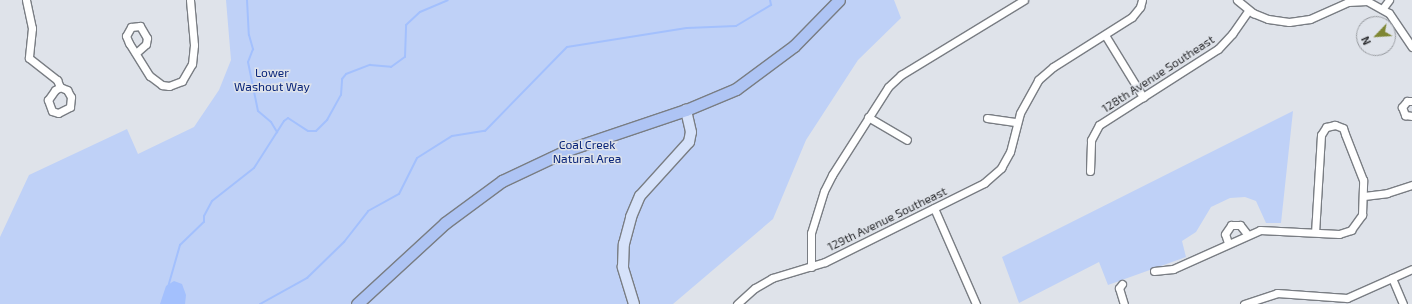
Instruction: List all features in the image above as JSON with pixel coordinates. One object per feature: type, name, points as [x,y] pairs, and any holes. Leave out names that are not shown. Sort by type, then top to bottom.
[{"type":"main road","points":[[357,304],[445,223],[502,181],[570,149],[686,110],[736,89],[777,60],[810,32],[839,0]]},
{"type":"street","points":[[26,0],[32,28],[29,58],[57,80],[60,87]]},
{"type":"street","points":[[136,54],[156,81],[169,86],[182,81],[192,64],[194,45],[190,0]]},
{"type":"street","points":[[811,267],[811,234],[824,191],[832,175],[888,87],[901,75],[1024,0]]},
{"type":"street","name":"129th Avenue Southeast","points":[[737,304],[764,282],[787,272],[811,267],[974,189],[1001,168],[1014,143],[1017,122],[1026,98],[1038,80],[1053,67],[1132,17],[1140,7],[1142,0]]},
{"type":"street","points":[[1237,0],[1248,11],[1268,19],[1289,22],[1310,19],[1357,1],[1367,1],[1383,8],[1412,47]]},
{"type":"street","points":[[1383,8],[1389,0]]},
{"type":"street","name":"128th Avenue Southeast","points":[[1090,171],[1093,134],[1099,125],[1218,49],[1232,34],[1248,11]]},
{"type":"street","points":[[1105,35],[1143,96]]},
{"type":"street","points":[[1412,101],[1404,103],[1402,108],[1405,115],[1412,116]]},
{"type":"street","points":[[634,304],[623,267],[624,244],[630,217],[640,196],[689,142],[691,132],[686,110]]},
{"type":"street","points":[[868,117],[907,140]]},
{"type":"street","points":[[987,118],[1017,122]]},
{"type":"street","points":[[1154,271],[1173,269],[1247,234],[1268,229],[1339,234],[1351,230],[1360,221],[1364,196],[1360,170],[1345,134],[1339,126],[1326,127],[1320,140],[1315,232]]},
{"type":"street","points":[[1364,196],[1387,193],[1412,186]]},
{"type":"street","points":[[934,208],[976,304]]},
{"type":"street","points":[[1228,243],[1225,234],[1230,225],[1240,225],[1247,234]]},
{"type":"street","points":[[1244,304],[1277,293],[1346,301],[1412,269]]},
{"type":"street","points":[[1392,278],[1404,304]]},
{"type":"street","points":[[1122,284],[1118,288],[1124,304]]},
{"type":"green space","name":"Coal Creek Natural Area","points":[[226,0],[894,0],[901,18],[858,60],[806,140],[773,219],[673,304],[0,304],[0,237],[29,175],[127,129],[138,154],[194,127],[219,90],[231,60]]},
{"type":"green space","points":[[1293,111],[1281,223],[1266,223],[1256,201],[1245,197],[1230,198],[1211,207],[1196,232],[1182,241],[1186,257],[1108,285],[1099,262],[1019,303],[1002,257]]},
{"type":"shaded area","points":[[174,281],[182,284],[186,295],[185,304],[160,304],[166,286]]},
{"type":"waterway","points":[[247,0],[249,35],[253,49],[248,62],[258,111],[271,122],[277,132]]},
{"type":"waterway","points":[[168,287],[180,245],[204,222],[204,216],[212,201],[254,168],[284,121],[288,118],[308,131],[316,131],[327,120],[341,95],[342,79],[346,74],[370,65],[391,67],[405,57],[406,25],[420,12],[448,0]]},
{"type":"waterway","points":[[260,304],[307,278],[344,242],[368,211],[399,194],[417,158],[452,136],[485,131],[567,47],[687,28],[736,26],[771,5],[770,0]]},
{"type":"park label","name":"Lower Washout Way","points":[[272,80]]}]
